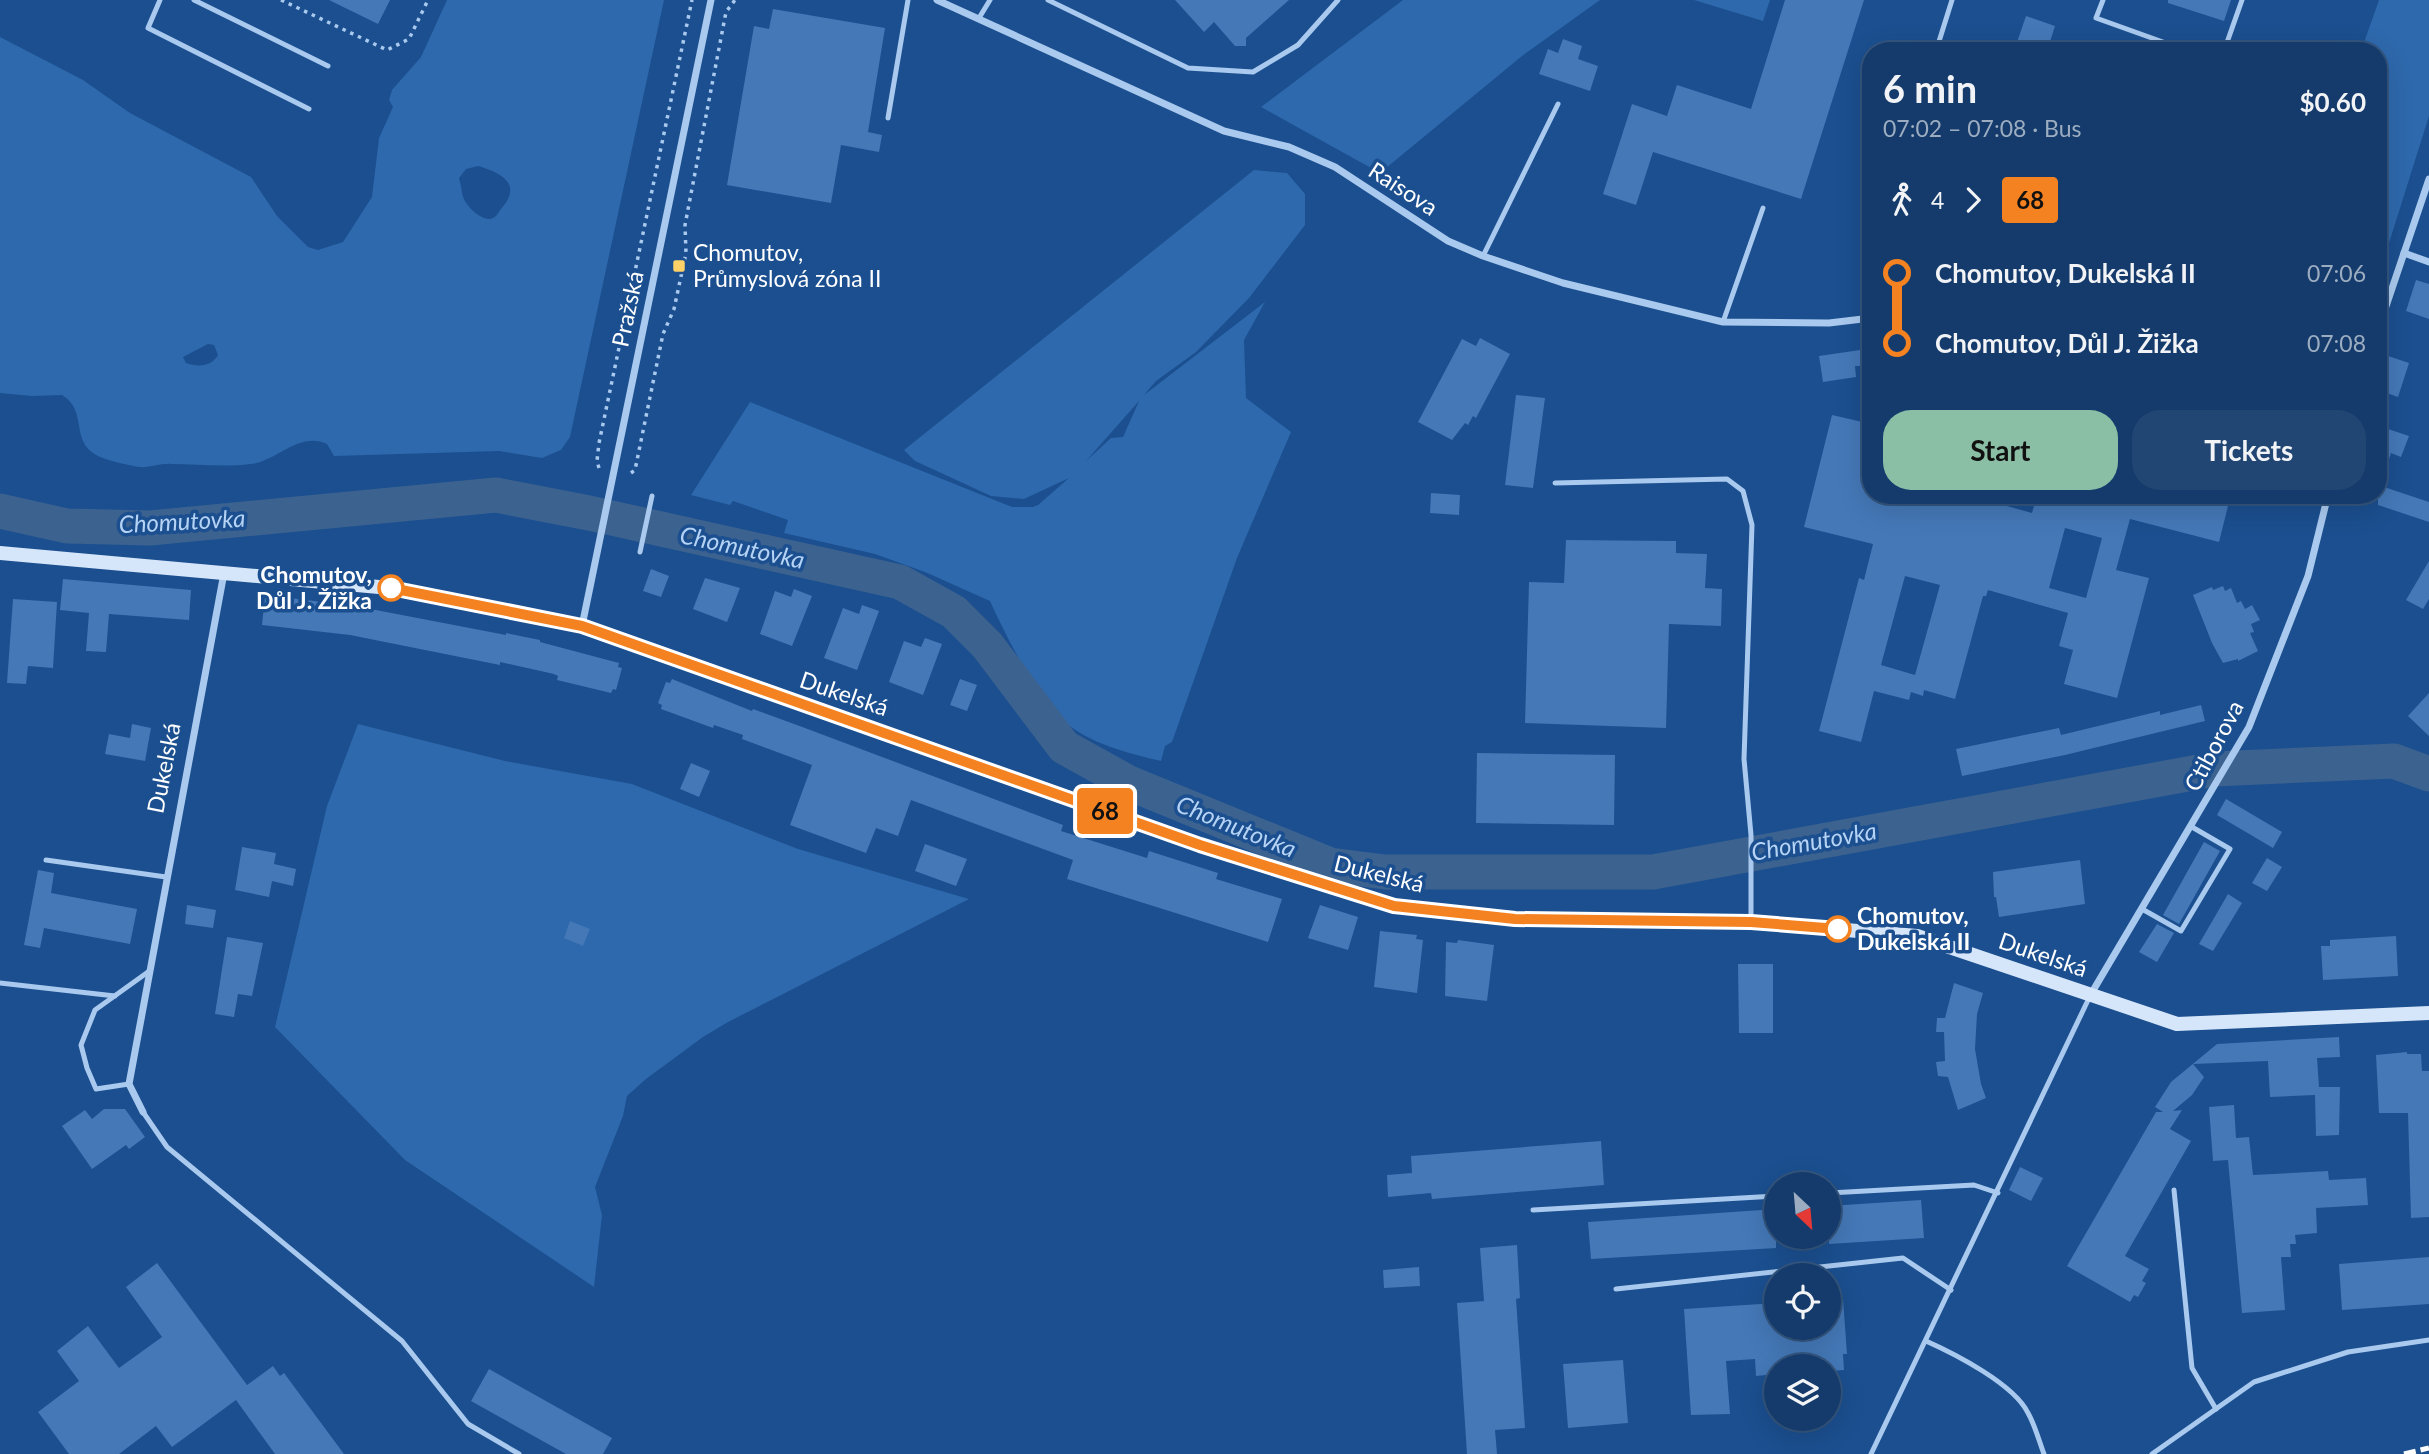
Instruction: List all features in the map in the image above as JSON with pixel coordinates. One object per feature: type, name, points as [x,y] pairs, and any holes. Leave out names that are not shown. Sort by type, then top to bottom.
[{"type":"street","name":"Pražská","points":[[582,626],[711,0]]},
{"type":"street","name":"Raisova","points":[[937,0],[1224,131],[1289,147],[1335,167],[1448,241],[1563,284],[1723,321],[1829,323],[1862,319]]},
{"type":"street","points":[[2387,303],[2429,179]]},
{"type":"street","points":[[2404,253],[2429,262]]},
{"type":"street","name":"Ctiborova","points":[[2090,995],[2206,804],[2249,727],[2308,576],[2326,504]]},
{"type":"street","name":"Dukelská","points":[[0,553],[390,588],[582,626],[1200,845],[1394,906],[1515,919],[1751,922],[1917,936],[2177,1024],[2429,1013]]},
{"type":"street","name":"Dukelská","points":[[128,1084],[224,572]]},
{"type":"street","points":[[128,1084],[143,1112]]},
{"type":"lane","points":[[160,0],[148,29],[309,109]]},
{"type":"lane","points":[[194,0],[328,66]]},
{"type":"lane","points":[[888,118],[908,0]]},
{"type":"lane","points":[[979,18],[990,0]]},
{"type":"lane","points":[[1048,0],[1188,68],[1253,72],[1298,45],[1338,0]]},
{"type":"lane","points":[[1939,42],[1952,0]]},
{"type":"lane","points":[[2103,0],[2096,18],[2164,42]]},
{"type":"lane","points":[[2227,42],[2242,0]]},
{"type":"lane","points":[[1483,256],[1558,104]]},
{"type":"lane","points":[[1723,321],[1763,208]]},
{"type":"lane","points":[[1555,483],[1727,479],[1744,491],[1752,525],[1744,759],[1751,835],[1751,922]]},
{"type":"lane","points":[[640,552],[652,496]]},
{"type":"lane","points":[[2142,909],[2181,931],[2230,849],[2192,827]]},
{"type":"lane","points":[[46,860],[166,877]]},
{"type":"lane","points":[[128,1084],[96,1089],[81,1045],[95,1010],[148,972]]},
{"type":"lane","points":[[0,983],[115,996]]},
{"type":"lane","points":[[1871,1454],[1998,1193],[2090,995]]},
{"type":"lane","points":[[143,1112],[167,1147],[402,1341],[468,1424],[519,1454]]},
{"type":"lane","points":[[1841,1192],[1974,1185],[1998,1193]]},
{"type":"lane","points":[[2174,1190],[2192,1368],[2216,1409]]},
{"type":"lane","points":[[1533,1210],[1764,1197]]},
{"type":"lane","points":[[1616,1289],[1903,1258],[1951,1290]]},
{"type":"lane","points":[[2152,1454],[2254,1382],[2348,1352],[2429,1340]]},
{"type":"lane","points":[[1926,1341],[1950,1352],[2004,1386],[2028,1411],[2043,1454]]},
{"type":"path","points":[[281,0],[387,50],[409,39],[428,0]]},
{"type":"path","points":[[599,468],[599,443],[692,0]]},
{"type":"path","points":[[631,473],[635,470],[663,334],[674,309],[686,253],[685,225],[723,26],[726,12],[735,0]]},
{"type":"shaded area","points":[[447,0],[664,0],[570,437],[561,450],[542,458],[499,451],[334,456],[327,444],[308,441],[257,463],[139,467],[107,459],[92,452],[85,445],[75,410],[62,395],[0,393],[0,37],[83,80],[130,113],[251,177],[277,216],[308,247],[318,250],[343,242],[372,197],[379,138],[393,107],[389,100],[392,90],[421,57]],"holes":[[[478,166],[502,176],[510,186],[507,200],[491,219],[483,218],[474,211],[463,195],[459,178],[466,169]],[[208,344],[214,345],[218,355],[212,362],[200,365],[186,363],[183,357]]]},
{"type":"shaded area","points":[[1403,0],[1600,0],[1522,56],[1380,173],[1261,107]]},
{"type":"shaded area","points":[[1694,0],[1770,0],[1763,21]]},
{"type":"shaded area","points":[[2379,0],[2429,0],[2429,116],[2387,249],[2387,42],[2364,42]]},
{"type":"shaded area","points":[[1254,170],[1287,173],[1305,194],[1305,225],[1249,298],[1196,352],[1156,381],[1144,395],[1265,302],[1244,340],[1246,398],[1291,432],[1237,558],[1172,742],[1165,746],[1161,761],[1097,741],[1062,720],[1032,681],[990,601],[925,572],[875,554],[784,533],[788,520],[733,501],[730,505],[691,495],[750,402],[1012,507],[1038,505],[1069,478],[1024,499],[991,496],[915,461],[904,450]],"holes":[[[1139,401],[1123,437],[1111,438],[1086,461]]]},
{"type":"shaded area","points":[[358,724],[505,761],[632,784],[798,849],[969,899],[728,1022],[703,1037],[627,1096],[623,1116],[595,1187],[602,1215],[594,1287],[405,1160],[275,1027],[327,806]]},
{"type":"building","points":[[329,0],[390,0],[378,24]]},
{"type":"building","points":[[1175,0],[1289,0],[1246,38],[1246,46],[1235,46],[1214,22],[1204,32]]},
{"type":"building","points":[[1785,0],[1864,0],[1801,199],[1653,152],[1636,205],[1603,194],[1632,104],[1667,116],[1677,85],[1751,109]]},
{"type":"building","points":[[2168,0],[2231,0],[2224,21],[2168,3]]},
{"type":"building","points":[[773,9],[885,28],[868,132],[882,135],[879,152],[841,145],[831,203],[727,185],[754,26],[769,29]]},
{"type":"building","points":[[2026,16],[2055,26],[2050,42],[2017,42]]},
{"type":"building","points":[[1563,39],[1582,46],[1578,59],[1598,66],[1590,91],[1539,74],[1548,49],[1558,53]]},
{"type":"building","points":[[2416,280],[2429,284],[2429,319],[2406,311]]},
{"type":"building","points":[[1480,338],[1510,354],[1476,418],[1473,416],[1468,425],[1465,423],[1452,440],[1418,422],[1462,339],[1476,346]]},
{"type":"building","points":[[1862,350],[1862,366],[1855,366],[1856,377],[1823,382],[1819,356]]},
{"type":"building","points":[[2387,356],[2409,363],[2398,397],[2387,393]]},
{"type":"building","points":[[1516,395],[1545,398],[1533,488],[1505,485]]},
{"type":"building","points":[[1832,415],[1862,422],[1862,504],[2000,504],[2032,513],[2034,504],[2228,506],[2219,542],[2130,519],[2116,570],[2149,578],[2117,698],[2064,684],[2073,650],[2059,646],[2068,613],[1988,590],[1986,596],[1983,596],[1955,699],[1924,690],[1923,696],[1911,692],[1909,700],[1874,691],[1861,742],[1819,731],[1859,578],[1864,580],[1873,544],[1804,527]],"holes":[[[2065,528],[2102,538],[2086,598],[2049,588]],[[1905,576],[1940,585],[1915,675],[1881,665]]]},
{"type":"building","points":[[2387,429],[2409,436],[2401,457],[2391,453],[2387,465]]},
{"type":"building","points":[[2387,488],[2429,502],[2429,522],[2378,505],[2387,504]]},
{"type":"building","points":[[1431,493],[1460,495],[1459,515],[1430,513]]},
{"type":"building","points":[[1566,540],[1676,541],[1676,553],[1707,554],[1705,588],[1722,589],[1721,626],[1669,624],[1666,728],[1525,723],[1529,582],[1564,583]]},
{"type":"building","points":[[2429,561],[2429,599],[2423,609],[2406,600]]},
{"type":"building","points":[[651,569],[669,576],[661,597],[643,591]]},
{"type":"building","points":[[705,578],[740,588],[727,622],[693,609]]},
{"type":"building","points":[[63,579],[191,590],[189,620],[109,614],[106,652],[86,651],[89,613],[60,610]]},
{"type":"building","points":[[2223,586],[2225,591],[2231,588],[2237,603],[2241,601],[2245,609],[2252,605],[2260,620],[2251,624],[2254,632],[2250,633],[2258,651],[2238,661],[2223,663],[2193,595],[2212,587],[2213,590]]},
{"type":"building","points":[[794,589],[812,596],[792,646],[760,634],[775,591],[791,597]]},
{"type":"building","points":[[265,595],[355,606],[506,633],[619,663],[618,667],[622,668],[616,690],[613,689],[611,693],[557,680],[558,676],[554,674],[500,662],[500,665],[350,635],[262,625]]},
{"type":"building","points":[[13,599],[57,602],[53,668],[28,666],[26,684],[7,683]]},
{"type":"building","points":[[862,605],[879,611],[857,670],[824,658],[843,608],[859,614]]},
{"type":"building","points":[[925,638],[942,644],[923,695],[889,682],[904,641],[921,647]]},
{"type":"building","points":[[672,679],[1063,825],[1061,831],[1147,858],[1149,851],[1218,873],[1216,879],[1282,899],[1268,942],[1067,879],[1073,860],[911,800],[898,836],[876,828],[866,853],[790,825],[812,765],[742,739],[743,735],[714,725],[713,728],[661,709],[662,705],[658,703],[666,682],[670,683]]},
{"type":"building","points":[[960,679],[977,685],[967,711],[950,705]]},
{"type":"building","points":[[2429,693],[2429,736],[2408,716]]},
{"type":"building","points":[[2201,705],[2205,721],[2065,755],[1962,776],[1956,749],[2059,728],[2061,735],[2160,711],[2160,715]]},
{"type":"building","points":[[132,724],[151,728],[145,761],[105,754],[109,734],[130,738]]},
{"type":"building","points":[[1477,753],[1615,755],[1614,825],[1476,823]]},
{"type":"building","points":[[691,763],[710,771],[699,797],[680,789]]},
{"type":"building","points":[[2226,799],[2282,832],[2273,848],[2217,815]]},
{"type":"building","points":[[2204,842],[2220,851],[2179,924],[2163,915]]},
{"type":"building","points":[[925,844],[967,859],[956,886],[915,871]]},
{"type":"building","points":[[242,847],[276,853],[274,864],[296,869],[293,886],[272,881],[269,897],[235,890]]},
{"type":"building","points":[[2267,858],[2282,867],[2267,891],[2252,883]]},
{"type":"building","points":[[2080,860],[2085,904],[1999,917],[1994,897],[1993,872]]},
{"type":"building","points":[[38,870],[54,873],[51,893],[137,909],[130,944],[44,928],[40,948],[24,945]]},
{"type":"building","points":[[2228,894],[2242,903],[2213,951],[2199,944]]},
{"type":"building","points":[[187,905],[216,910],[213,928],[185,924]]},
{"type":"building","points":[[1320,905],[1358,917],[1348,950],[1308,938]]},
{"type":"building","points":[[570,921],[590,929],[583,946],[564,938]]},
{"type":"building","points":[[2157,924],[2174,933],[2157,962],[2139,952]]},
{"type":"building","points":[[1380,931],[1417,935],[1416,939],[1423,940],[1417,993],[1374,987]]},
{"type":"building","points":[[2396,936],[2398,976],[2323,980],[2321,946],[2330,946],[2330,940]]},
{"type":"building","points":[[227,937],[263,943],[252,996],[238,994],[234,1017],[215,1014]]},
{"type":"building","points":[[1458,940],[1494,945],[1487,1001],[1445,996],[1446,942],[1457,943]]},
{"type":"building","points":[[1738,964],[1773,964],[1773,1033],[1739,1033]]},
{"type":"building","points":[[1954,983],[1983,993],[1977,1014],[1975,1049],[1986,1098],[1958,1110],[1948,1077],[1938,1076],[1936,1062],[1945,1061],[1944,1032],[1936,1032],[1937,1018],[1945,1018]]},
{"type":"building","points":[[2339,1037],[2340,1057],[2317,1058],[2319,1087],[2340,1087],[2339,1135],[2316,1136],[2315,1095],[2270,1097],[2268,1061],[2193,1064],[2204,1077],[2192,1095],[2173,1111],[2182,1110],[2170,1129],[2191,1141],[2125,1256],[2149,1269],[2142,1281],[2146,1283],[2138,1297],[2134,1295],[2130,1302],[2067,1266],[2156,1112],[2163,1112],[2155,1107],[2171,1082],[2217,1044]]},
{"type":"building","points":[[2407,1052],[2421,1054],[2422,1071],[2429,1071],[2429,1217],[2411,1218],[2408,1113],[2379,1113],[2376,1055]]},
{"type":"building","points":[[2234,1105],[2236,1138],[2249,1137],[2253,1175],[2328,1171],[2329,1180],[2366,1178],[2368,1205],[2316,1208],[2317,1233],[2295,1235],[2296,1244],[2290,1244],[2291,1257],[2281,1257],[2285,1310],[2242,1313],[2228,1160],[2213,1161],[2209,1107]]},
{"type":"building","points":[[104,1109],[125,1109],[145,1137],[129,1149],[126,1145],[92,1169],[62,1126],[85,1110],[92,1119]]},
{"type":"building","points":[[1601,1141],[1604,1185],[1432,1199],[1431,1193],[1388,1197],[1387,1175],[1412,1173],[1411,1156]]},
{"type":"building","points":[[2020,1167],[2043,1178],[2031,1201],[2009,1190]]},
{"type":"building","points":[[1921,1200],[1924,1238],[1841,1243],[1841,1205]]},
{"type":"building","points":[[1764,1210],[1764,1249],[1591,1259],[1588,1222]]},
{"type":"building","points":[[1517,1245],[1520,1298],[1516,1299],[1525,1428],[1495,1430],[1497,1454],[1467,1454],[1457,1303],[1484,1301],[1480,1248]]},
{"type":"building","points":[[2429,1257],[2429,1304],[2342,1310],[2339,1264]]},
{"type":"building","points":[[157,1263],[247,1385],[273,1366],[280,1376],[284,1373],[344,1454],[275,1454],[236,1400],[172,1447],[156,1426],[119,1454],[69,1454],[38,1412],[79,1381],[57,1351],[88,1326],[119,1368],[162,1337],[126,1287]]},
{"type":"building","points":[[1419,1267],[1420,1286],[1384,1288],[1383,1270]]},
{"type":"building","points":[[1841,1299],[1847,1354],[1843,1354],[1844,1370],[1841,1370],[1841,1354],[1764,1354],[1764,1375],[1756,1376],[1755,1359],[1726,1361],[1730,1414],[1691,1415],[1684,1309],[1764,1304],[1764,1340],[1841,1340]]},
{"type":"building","points":[[1623,1360],[1628,1423],[1568,1428],[1563,1364]]},
{"type":"building","points":[[489,1369],[612,1438],[603,1454],[566,1454],[471,1401]]},
{"type":"waterway","name":"Chomutovka","points":[[0,511],[67,526],[150,528],[496,495],[900,582],[954,612],[987,645],[1064,747],[1129,783],[1330,865],[1385,872],[1653,872],[2215,769],[2394,761],[2429,774]]},
{"type":"railway","points":[[2404,1454],[2429,1448]]},
{"type":"bus line","name":"68","points":[[391,588],[582,626],[1200,845],[1394,906],[1515,919],[1751,922],[1838,929]]},
{"type":"place","name":"Chomutov, Průmyslová zóna II","points":[[679,266]]},
{"type":"place","name":"Chomutov, Důl J. Žižka","points":[[391,588]]},
{"type":"place","name":"Chomutov, Dukelská II","points":[[1838,929]]}]
